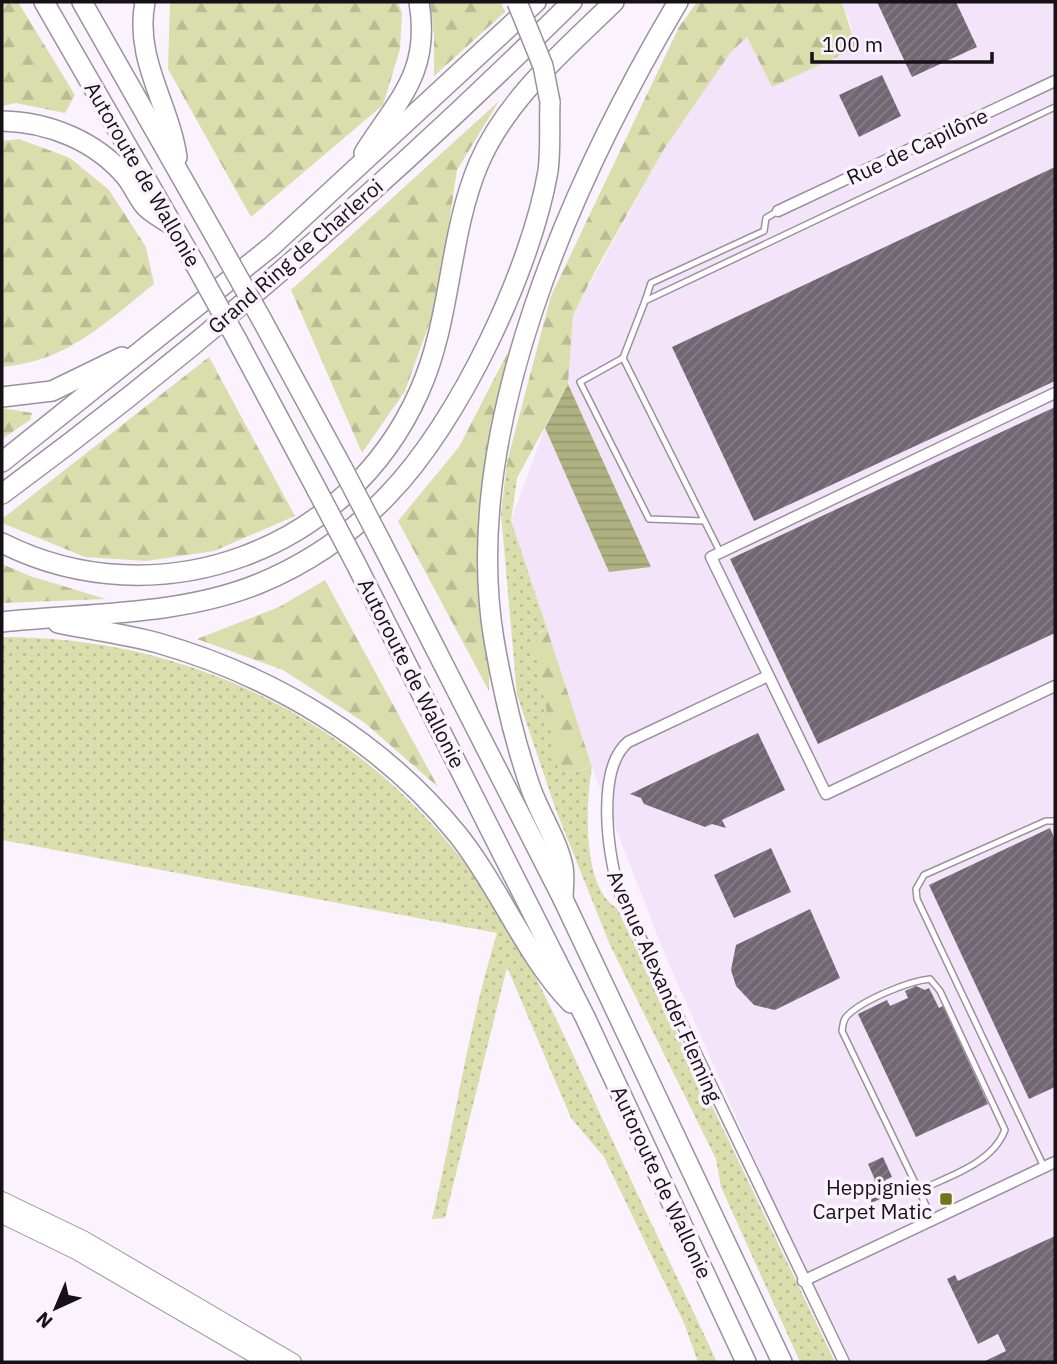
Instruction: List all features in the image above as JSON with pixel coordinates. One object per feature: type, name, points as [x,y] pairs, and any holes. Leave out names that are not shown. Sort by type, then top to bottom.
[{"type":"highway","name":"Autoroute de Wallonie","points":[[44,2],[174,226],[355,562],[585,1017],[746,1362]]},
{"type":"highway","name":"Autoroute de Wallonie","points":[[82,2],[262,320],[381,542],[563,899],[782,1362]]},
{"type":"highway","points":[[145,2],[142,32],[145,58],[173,132],[178,169]]},
{"type":"highway","points":[[346,181],[397,108],[411,80],[421,45],[419,2]]},
{"type":"highway","points":[[2,622],[147,609],[256,585],[321,552],[390,494],[429,443],[458,398],[488,342],[515,279],[539,211],[548,167],[550,102],[543,66],[517,2]]},
{"type":"highway","name":"Grand Ring de Charleroi","points":[[2,461],[272,246],[346,181],[536,2]]},
{"type":"highway","name":"Grand Ring de Charleroi","points":[[2,494],[170,363],[288,264],[382,182],[572,2]]},
{"type":"highway","points":[[2,543],[68,570],[102,575],[174,574],[214,566],[247,555],[307,525],[336,503],[370,470],[398,433],[419,393],[433,356],[445,310],[465,204],[480,162],[497,129],[556,58],[614,2]]},
{"type":"highway","points":[[563,899],[563,867],[532,790],[507,716],[491,621],[489,543],[496,467],[523,340],[551,260],[598,150],[678,2]]},
{"type":"highway","points":[[2,121],[48,127],[85,143],[102,154],[127,178],[145,207],[174,226]]},
{"type":"highway","points":[[2,397],[52,391],[81,380],[113,359],[140,352]]},
{"type":"highway","points":[[37,618],[156,642],[224,665],[276,689],[360,741],[416,790],[458,835],[507,906],[552,982],[585,1017]]},
{"type":"main road","points":[[2,1200],[83,1239],[293,1362]]},
{"type":"main road","points":[[2,1215],[76,1251],[267,1362]]},
{"type":"street","name":"Rue de Capilône","points":[[778,211],[1055,81]]},
{"type":"street","points":[[1055,393],[711,557],[826,794],[1055,686]]},
{"type":"street","name":"Avenue Alexander Fleming","points":[[768,676],[628,742],[619,750],[607,803],[609,859],[621,897],[803,1282],[844,1362]]},
{"type":"street","points":[[803,1282],[1055,1162]]},
{"type":"lane","points":[[645,301],[1055,107]]},
{"type":"lane","points":[[704,521],[649,519],[580,382],[623,358],[651,283],[764,231],[766,218],[778,211]]},
{"type":"lane","points":[[623,358],[719,552]]},
{"type":"lane","points":[[1044,1167],[917,900],[916,889],[925,875],[1046,821],[1055,821]]},
{"type":"lane","points":[[918,1191],[976,1163],[1000,1144],[1005,1130],[940,991],[930,979],[916,980],[859,1007],[845,1017],[842,1031],[918,1191],[933,1220]]},
{"type":"shaded area","points":[[842,2],[1055,2],[1055,1362],[852,1362],[783,1224],[663,950],[592,767],[511,520],[545,428],[609,571],[651,567],[568,384],[573,315],[664,149],[731,52],[747,36],[772,87],[852,28]]},
{"type":"shaded area","points":[[568,384],[651,567],[609,572],[545,428]]},
{"type":"green space","points":[[2,2],[18,2],[75,95],[65,113],[16,103],[2,106]]},
{"type":"green space","points":[[170,2],[398,2],[402,13],[400,49],[383,105],[251,217],[168,69]]},
{"type":"green space","points":[[430,2],[501,2],[505,12],[434,76],[434,34]]},
{"type":"green space","points":[[697,2],[842,2],[856,48],[772,87],[747,37],[731,52],[664,149],[573,315],[568,384],[517,478],[507,462],[551,296],[679,27]]},
{"type":"green space","points":[[499,101],[457,170],[437,302],[405,391],[362,453],[291,290]]},
{"type":"green space","points":[[19,139],[70,158],[109,190],[146,247],[154,284],[102,326],[66,348],[47,357],[2,367],[2,141]]},
{"type":"green space","points":[[508,352],[490,446],[489,691],[398,521],[459,447]]},
{"type":"green space","points":[[209,357],[295,516],[214,551],[146,561],[85,557],[2,523],[2,519]]},
{"type":"green space","points":[[2,408],[32,413],[30,420],[2,439]]},
{"type":"green space","points":[[507,462],[517,478],[511,520],[547,629],[539,632],[566,773],[592,767],[588,821],[592,864],[597,882],[605,898],[617,908],[835,1362],[800,1362],[721,1187],[716,1159],[610,945],[556,810],[517,695],[501,514]]},
{"type":"green space","points":[[2,564],[30,576],[106,599],[2,603]]},
{"type":"green space","points":[[325,580],[438,787],[365,723],[283,670],[197,639],[279,607]]},
{"type":"green space","points":[[547,629],[592,767],[565,773],[558,769],[532,637]]},
{"type":"green space","points":[[2,637],[82,642],[158,657],[230,682],[298,716],[361,758],[418,809],[469,868],[525,957],[717,1362],[698,1362],[684,1323],[604,1157],[571,1118],[507,967],[445,1218],[432,1219],[478,1004],[497,933],[2,840]]},
{"type":"building","points":[[877,2],[956,2],[977,47],[912,77]]},
{"type":"building","points":[[882,75],[901,116],[859,137],[839,95]]},
{"type":"building","points":[[1055,167],[1055,381],[754,521],[672,347]]},
{"type":"building","points":[[1055,407],[1055,633],[818,744],[730,559]]},
{"type":"building","points":[[758,733],[785,790],[722,820],[726,828],[712,824],[705,827],[644,804],[641,798],[630,794]]},
{"type":"building","points":[[1050,828],[1055,840],[1055,1087],[1029,1099],[929,885]]},
{"type":"building","points":[[771,848],[791,892],[734,918],[714,875]]},
{"type":"building","points":[[810,909],[840,978],[775,1010],[754,1005],[736,986],[731,970],[736,945]]},
{"type":"building","points":[[916,986],[925,990],[929,988],[939,1008],[943,1006],[988,1104],[916,1137],[858,1014],[887,1000],[890,1006],[908,998],[905,991]]},
{"type":"building","points":[[883,1157],[892,1177],[885,1180],[890,1184],[889,1188],[883,1188],[887,1196],[871,1203],[863,1186],[875,1180],[868,1164]]},
{"type":"building","points":[[1055,1236],[1055,1362],[983,1362],[1006,1351],[998,1334],[978,1344],[947,1279],[955,1275],[958,1281]]},
{"type":"place","name":"Heppignies Carpet Matic","points":[[946,1199]]}]
